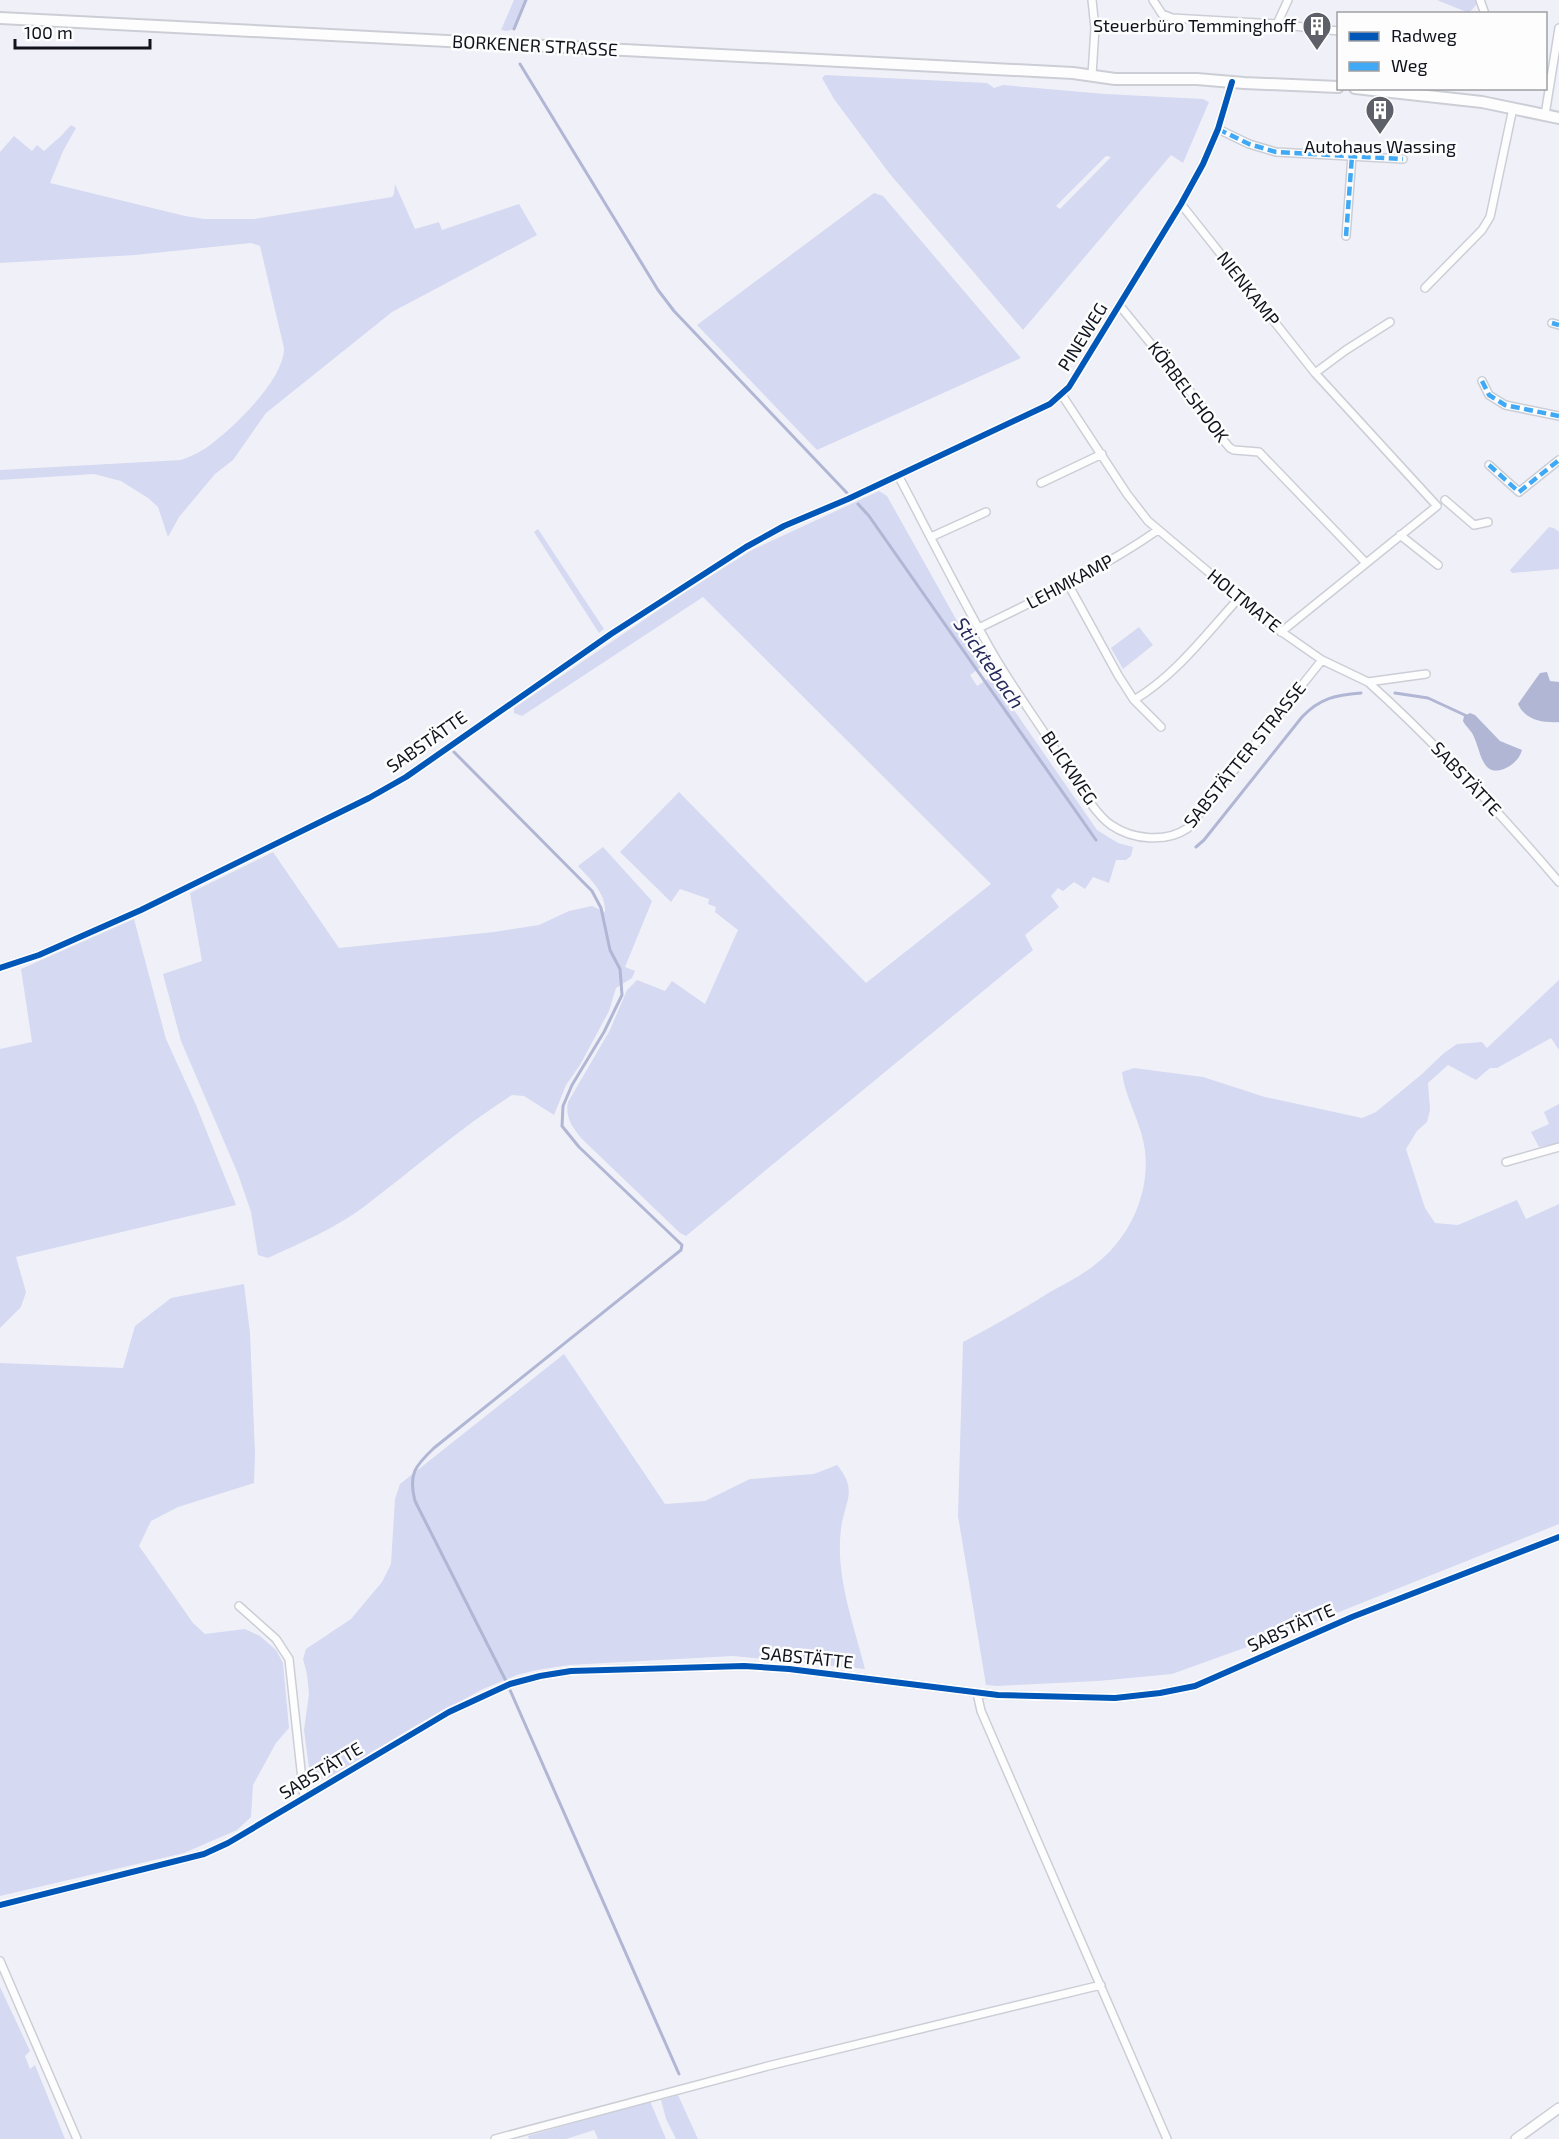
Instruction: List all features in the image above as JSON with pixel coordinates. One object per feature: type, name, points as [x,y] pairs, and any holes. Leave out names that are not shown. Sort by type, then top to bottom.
[{"type":"main road","name":"BORKENER STRASSE","points":[[0,18],[1069,73],[1115,79],[1197,79],[1337,87]]},
{"type":"main road","points":[[1374,90],[1449,98],[1559,118]]},
{"type":"street","points":[[1092,0],[1095,35],[1092,75]]},
{"type":"street","points":[[1153,0],[1162,14],[1172,18],[1277,24],[1337,31]]},
{"type":"street","points":[[1277,24],[1288,0]]},
{"type":"street","points":[[1545,115],[1559,28]]},
{"type":"street","name":"PINEWEG","points":[[848,499],[1041,408],[1062,395],[1120,306],[1203,164],[1218,129],[1232,82]]},
{"type":"street","points":[[1425,288],[1482,230],[1490,217],[1513,108]]},
{"type":"street","points":[[1218,129],[1263,149],[1402,159]]},
{"type":"street","points":[[1346,236],[1352,156]]},
{"type":"street","name":"NIENKAMP","points":[[1181,204],[1315,374],[1437,506]]},
{"type":"street","name":"KÖRBELSHOOK","points":[[1120,306],[1206,411],[1218,434],[1230,448],[1259,452],[1366,563]]},
{"type":"street","points":[[1315,374],[1346,350],[1390,322]]},
{"type":"street","points":[[1482,381],[1489,395],[1505,405],[1559,416]]},
{"type":"street","name":"HOLTMATE","points":[[1062,395],[1131,500],[1158,530],[1281,632],[1322,660],[1368,682]]},
{"type":"street","points":[[1041,483],[1102,454]]},
{"type":"street","points":[[1489,465],[1519,492],[1559,460]]},
{"type":"street","name":"BLICKWEG","points":[[898,475],[1002,668],[1101,815],[1109,824],[1135,836],[1161,838]]},
{"type":"street","points":[[1281,632],[1448,498],[1474,525],[1488,522]]},
{"type":"street","name":"SABSTÄTTE","points":[[0,968],[39,955],[141,910],[386,788],[414,771],[610,634],[711,568],[784,526],[848,499]]},
{"type":"street","points":[[931,537],[986,512]]},
{"type":"street","name":"LEHMKAMP","points":[[979,628],[1068,585],[1158,530]]},
{"type":"street","points":[[1400,535],[1438,565]]},
{"type":"street","points":[[1068,585],[1134,700],[1161,727]]},
{"type":"street","points":[[1134,700],[1151,690],[1167,676],[1239,598]]},
{"type":"street","name":"SABSTÄTTER STRASSE","points":[[1161,838],[1178,834],[1188,828],[1322,660]]},
{"type":"street","points":[[1368,682],[1426,674]]},
{"type":"street","name":"SABSTÄTTE","points":[[1368,682],[1423,733],[1474,786],[1559,882]]},
{"type":"street","points":[[1506,1162],[1559,1147]]},
{"type":"street","name":"SABSTÄTTE","points":[[0,1905],[204,1854],[228,1843],[420,1729],[482,1695],[510,1684],[571,1671],[744,1666],[789,1669],[977,1694],[1115,1698],[1160,1693],[1195,1686],[1352,1617],[1559,1537]]},
{"type":"street","name":"SABSTÄTTE","points":[[239,1606],[276,1640],[290,1659],[304,1798]]},
{"type":"street","points":[[977,1694],[981,1711],[1167,2139]]},
{"type":"street","points":[[0,1961],[77,2139]]},
{"type":"street","points":[[495,2139],[768,2066],[1101,1985]]},
{"type":"street","points":[[1516,2139],[1559,2108]]},
{"type":"shaded area","points":[[514,0],[526,0],[514,29],[501,30]]},
{"type":"shaded area","points":[[1437,0],[1476,0],[1476,5],[1470,12]]},
{"type":"shaded area","points":[[825,75],[987,83],[994,88],[1003,85],[1105,94],[1203,99],[1209,102],[1183,163],[1171,155],[1023,330],[889,173],[834,99],[822,78]],"holes":[[[1106,156],[1111,157],[1060,209],[1056,206]]]},
{"type":"shaded area","points":[[71,125],[76,128],[63,151],[50,183],[185,216],[204,219],[254,219],[392,197],[395,184],[415,229],[439,222],[442,230],[519,204],[537,235],[392,312],[266,413],[233,460],[215,474],[179,517],[168,537],[158,507],[121,481],[94,474],[0,480],[0,470],[181,460],[206,448],[229,429],[266,389],[282,361],[284,348],[260,246],[251,243],[135,255],[0,263],[0,152],[14,136],[32,151],[37,145],[44,151]]},
{"type":"shaded area","points":[[874,193],[883,196],[1021,358],[817,450],[697,325]]},
{"type":"shaded area","points":[[879,491],[887,496],[961,628],[985,664],[970,675],[977,686],[991,677],[1097,830],[1118,843],[1133,847],[1131,856],[1126,860],[1116,860],[1109,883],[1093,877],[1085,889],[1074,882],[1063,891],[1058,888],[1051,896],[1059,907],[1025,935],[1033,950],[686,1236],[680,1233],[581,1138],[570,1122],[568,1102],[610,1030],[627,990],[637,980],[665,991],[672,981],[705,1004],[738,930],[715,912],[716,907],[708,904],[709,899],[680,889],[671,902],[620,852],[679,792],[866,983],[991,884],[703,597],[522,716],[514,713],[514,708],[685,592],[752,550]]},
{"type":"shaded area","points":[[1549,527],[1559,532],[1559,569],[1512,573],[1510,570]]},
{"type":"shaded area","points":[[538,529],[604,629],[599,633],[534,532]]},
{"type":"shaded area","points":[[1139,627],[1153,645],[1123,669],[1111,648]]},
{"type":"shaded area","points":[[1547,672],[1550,681],[1559,682],[1559,722],[1547,722],[1530,717],[1518,704],[1540,673]]},
{"type":"shaded area","points":[[1470,713],[1475,715],[1500,741],[1522,750],[1514,763],[1498,770],[1487,767],[1473,735],[1463,721],[1464,716]]},
{"type":"shaded area","points":[[603,847],[652,901],[625,967],[635,971],[632,978],[616,988],[609,1011],[580,1065],[566,1085],[554,1115],[524,1096],[512,1095],[354,1214],[318,1235],[268,1258],[258,1255],[251,1212],[238,1174],[181,1041],[163,974],[202,961],[190,893],[273,852],[339,948],[494,932],[539,925],[569,911],[592,906],[605,912],[600,893],[578,866]]},
{"type":"shaded area","points":[[134,919],[166,1039],[196,1105],[236,1205],[16,1257],[26,1292],[21,1307],[0,1328],[0,1049],[32,1042],[21,969]]},
{"type":"shaded area","points":[[1559,980],[1559,1050],[1551,1038],[1497,1068],[1490,1068],[1476,1080],[1448,1065],[1428,1083],[1430,1110],[1427,1122],[1417,1131],[1406,1149],[1425,1208],[1435,1223],[1458,1225],[1517,1200],[1526,1219],[1559,1204],[1559,1524],[1294,1630],[1172,1674],[1098,1681],[986,1685],[958,1516],[963,1342],[1086,1271],[1109,1252],[1128,1227],[1141,1198],[1146,1167],[1143,1141],[1126,1092],[1122,1072],[1134,1068],[1203,1077],[1265,1097],[1362,1118],[1376,1112],[1457,1044],[1482,1042],[1487,1048]]},
{"type":"shaded area","points":[[1559,1104],[1559,1143],[1539,1147],[1531,1132],[1549,1124],[1544,1112]]},
{"type":"shaded area","points":[[244,1284],[250,1333],[254,1483],[178,1507],[151,1521],[139,1546],[193,1623],[205,1634],[245,1629],[260,1636],[276,1650],[283,1663],[289,1728],[276,1743],[253,1785],[251,1817],[237,1830],[184,1853],[0,1896],[0,1363],[123,1368],[135,1326],[171,1298]]},
{"type":"shaded area","points":[[564,1354],[665,1504],[705,1501],[750,1479],[814,1474],[837,1465],[844,1474],[849,1490],[841,1529],[843,1582],[865,1669],[733,1656],[569,1665],[537,1670],[517,1675],[483,1689],[410,1729],[334,1776],[316,1780],[310,1775],[304,1730],[309,1694],[303,1659],[306,1649],[351,1619],[382,1582],[391,1564],[395,1499],[400,1484]]},
{"type":"shaded area","points":[[0,1987],[30,2051],[25,2056],[30,2069],[35,2065],[65,2139],[0,2139]]},
{"type":"shaded area","points":[[678,2095],[698,2139],[676,2139],[666,2119],[661,2100]]},
{"type":"shaded area","points":[[650,2101],[666,2139],[598,2139],[594,2130],[566,2139],[529,2139],[528,2136]]},
{"type":"waterway","points":[[514,29],[526,0]]},
{"type":"waterway","points":[[520,64],[658,290],[674,311],[847,493]]},
{"type":"waterway","name":"Sticktebach","points":[[858,504],[869,516],[1096,840]]},
{"type":"waterway","name":"Sticktebach","points":[[1196,847],[1302,717],[1315,706],[1329,699],[1361,693]]},
{"type":"waterway","points":[[1395,693],[1428,698],[1469,717]]},
{"type":"waterway","points":[[454,752],[592,891],[601,908],[610,950],[620,969],[622,995],[604,1032],[572,1085],[563,1106],[562,1126],[579,1147],[682,1245],[681,1250],[434,1448],[415,1471],[412,1484],[415,1501],[506,1681]]},
{"type":"waterway","points":[[510,1690],[679,2074]]},
{"type":"marked path","points":[[1218,129],[1249,144],[1276,152],[1403,159]]},
{"type":"marked path","points":[[1346,236],[1352,156]]},
{"type":"marked path","points":[[1552,323],[1559,325]]},
{"type":"marked path","points":[[1482,381],[1489,395],[1505,405],[1559,416]]},
{"type":"marked path","points":[[1489,465],[1519,492],[1559,460]]},
{"type":"cycle path","points":[[0,968],[39,955],[141,910],[369,798],[406,777],[611,634],[746,547],[784,526],[848,499],[1050,404],[1069,387],[1181,204],[1203,164],[1218,129],[1232,82]]},
{"type":"cycle path","points":[[0,1905],[204,1854],[228,1843],[449,1712],[510,1684],[540,1676],[571,1671],[744,1666],[789,1669],[998,1695],[1115,1698],[1160,1693],[1195,1686],[1352,1617],[1559,1537]]},
{"type":"place","name":"Steuerbüro Temminghoff","points":[[1317,52]]},
{"type":"place","name":"Autohaus Wassing","points":[[1380,136]]}]
